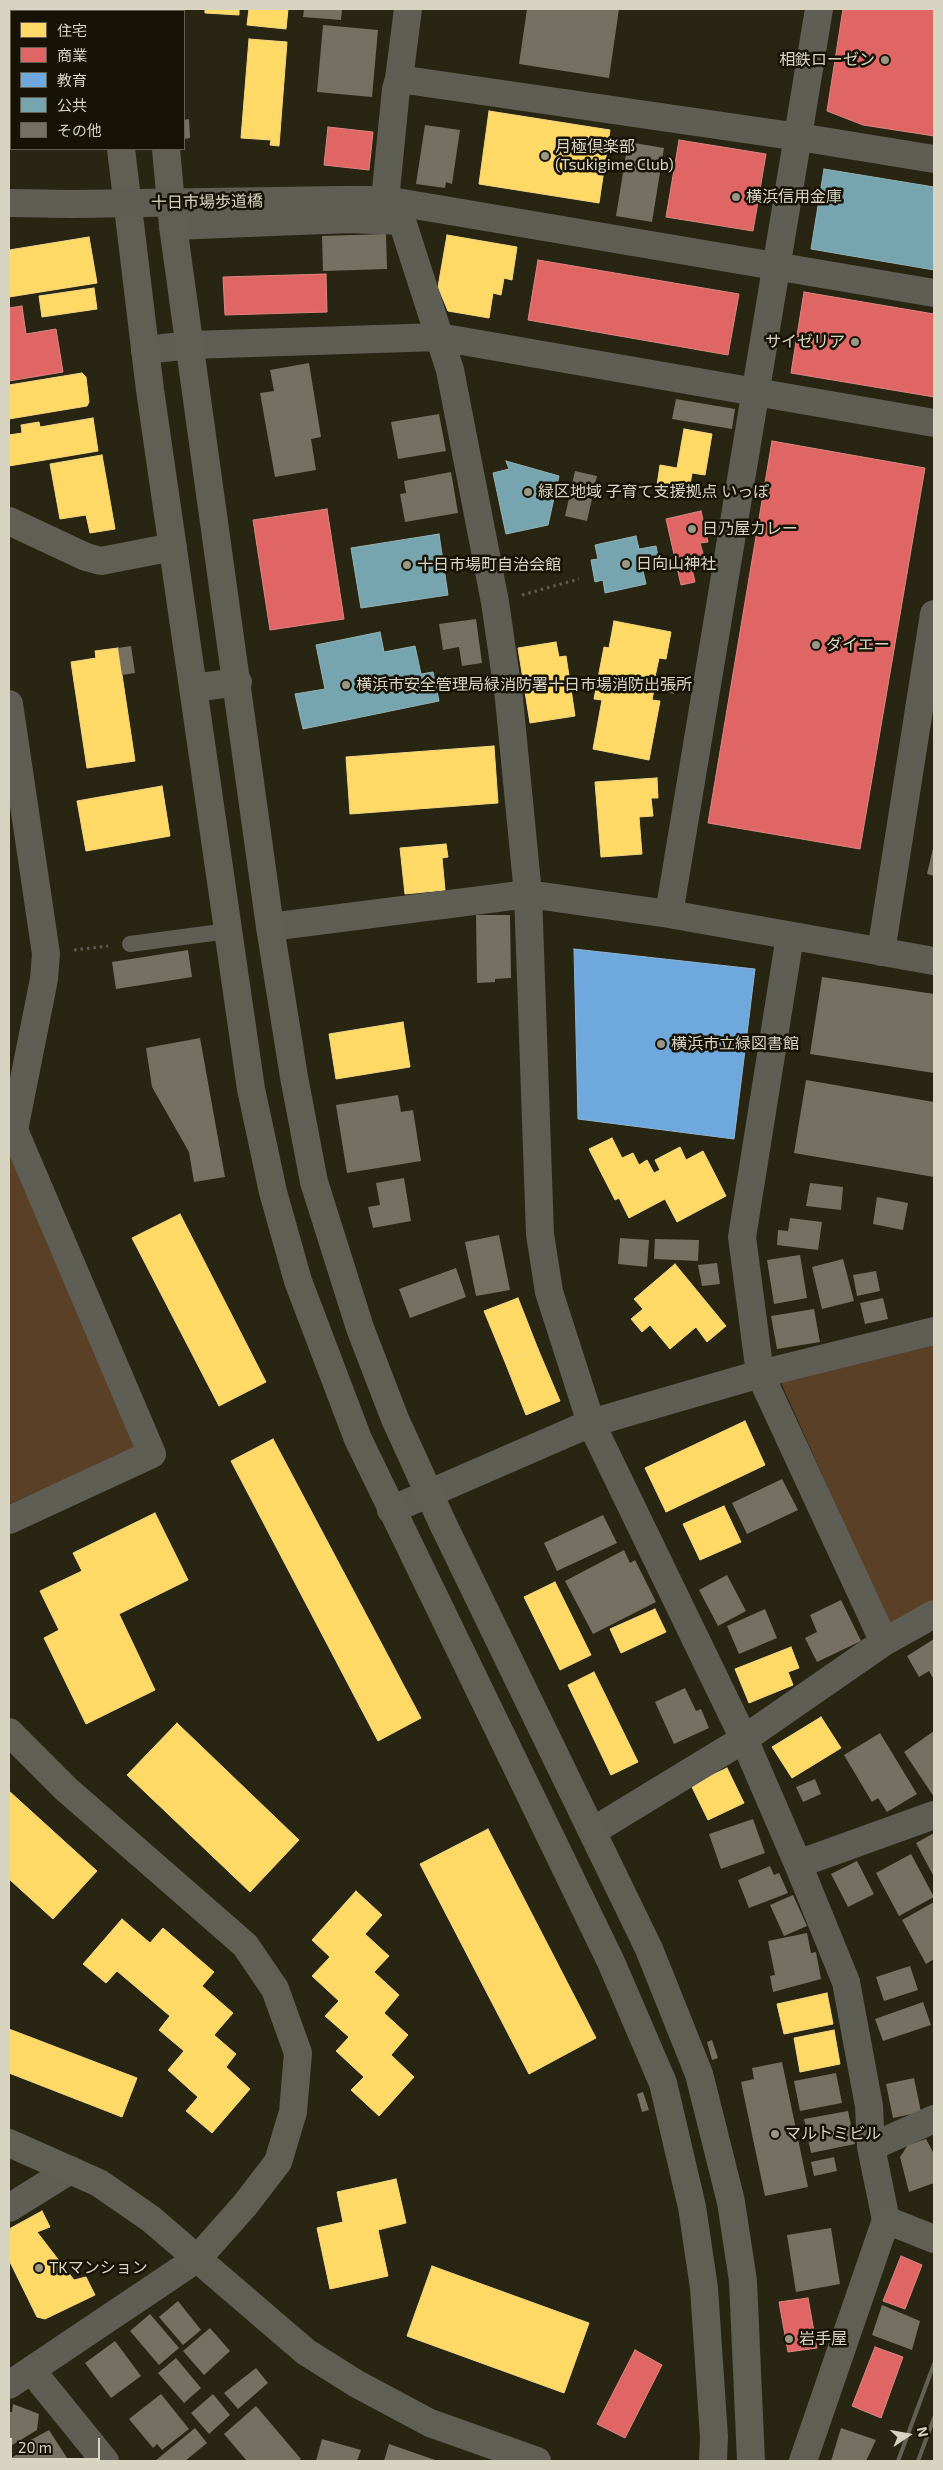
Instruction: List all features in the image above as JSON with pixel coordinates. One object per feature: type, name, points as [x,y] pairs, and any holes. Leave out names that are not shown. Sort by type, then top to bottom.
[{"type":"street","points":[[385,200],[396,89],[408,9]]},
{"type":"street","points":[[669,914],[754,391],[778,266],[819,9]]},
{"type":"street","points":[[399,79],[799,137],[934,160]]},
{"type":"street","points":[[121,150],[145,350],[251,1090],[273,1192],[298,1281],[358,1440],[611,1962],[663,2084],[692,2207],[704,2288],[713,2461]]},
{"type":"street","points":[[166,150],[173,226],[238,682],[270,926],[294,1078],[314,1182],[360,1328],[395,1419],[428,1493],[649,1949],[699,2074],[731,2202],[743,2281],[751,2461]]},
{"type":"street","name":"十日市場歩道橋","points":[[9,203],[72,204],[385,200],[934,293]]},
{"type":"street","points":[[173,226],[350,219],[402,221],[450,370],[495,602],[509,699],[528,894],[540,1234],[549,1292],[591,1423],[744,1739],[846,1982],[869,2106],[871,2147],[886,2220],[803,2461]]},
{"type":"street","points":[[145,350],[191,345],[439,337],[934,423]]},
{"type":"street","points":[[9,521],[86,557],[101,560],[173,547]]},
{"type":"street","points":[[881,952],[934,614]]},
{"type":"street","points":[[193,688],[238,682]]},
{"type":"street","points":[[9,704],[46,954],[44,979],[14,1130],[152,1454],[9,1520]]},
{"type":"street","points":[[270,926],[528,894],[669,914],[934,961]]},
{"type":"street","points":[[790,936],[742,1237],[760,1374],[884,1642]]},
{"type":"street","points":[[391,1510],[591,1423],[760,1374],[934,1331]]},
{"type":"street","points":[[592,1831],[744,1739],[884,1642],[934,1614]]},
{"type":"street","points":[[9,1732],[66,1789],[245,1946],[275,1989],[298,2052],[293,2112],[278,2162],[245,2205],[198,2258],[32,2372],[9,2385]]},
{"type":"street","points":[[798,1864],[934,1815]]},
{"type":"street","points":[[871,2147],[934,2118]]},
{"type":"street","points":[[9,2143],[99,2183],[151,2219],[306,2352],[356,2384],[430,2423],[537,2461]]},
{"type":"street","points":[[9,2208],[70,2170]]},
{"type":"street","points":[[886,2220],[934,2240]]},
{"type":"street","points":[[32,2372],[105,2461]]},
{"type":"lane","points":[[130,944],[228,931]]},
{"type":"path","points":[[495,602],[579,579]]},
{"type":"path","points":[[46,954],[130,944]]},
{"type":"shaded area","points":[[9,1150],[137,1448],[9,1504]]},
{"type":"shaded area","points":[[934,1343],[934,1601],[890,1625],[781,1383]]},
{"type":"building: 住宅","points":[[205,9],[239,9],[239,15],[205,13]]},
{"type":"building: 住宅","points":[[249,9],[288,9],[286,29],[247,25]]},
{"type":"building: 住宅","points":[[249,39],[287,42],[279,146],[270,145],[271,140],[241,138]]},
{"type":"building: 住宅","points":[[489,111],[610,130],[599,203],[479,184]]},
{"type":"building: 住宅","points":[[447,235],[517,247],[512,280],[504,278],[501,295],[493,293],[489,318],[448,311],[438,287]]},
{"type":"building: 住宅","points":[[89,237],[97,283],[9,297],[9,250]]},
{"type":"building: 住宅","points":[[94,288],[97,309],[42,317],[39,296]]},
{"type":"building: 住宅","points":[[82,373],[86,377],[89,402],[87,406],[9,419],[9,385]]},
{"type":"building: 住宅","points":[[93,418],[98,451],[9,466],[9,435],[22,433],[21,425],[39,422],[40,427]]},
{"type":"building: 住宅","points":[[684,429],[712,434],[705,475],[692,473],[688,497],[656,492],[660,465],[677,468]]},
{"type":"building: 住宅","points":[[102,455],[115,529],[90,533],[86,515],[60,519],[50,464]]},
{"type":"building: 住宅","points":[[614,621],[671,632],[666,659],[659,658],[655,677],[676,681],[674,693],[654,689],[652,700],[660,701],[649,760],[593,749],[602,700],[594,699],[604,647],[609,648]]},
{"type":"building: 住宅","points":[[556,642],[559,657],[566,656],[575,716],[530,723],[518,648]]},
{"type":"building: 住宅","points":[[118,648],[135,761],[87,768],[71,662],[96,658],[95,651]]},
{"type":"building: 住宅","points":[[494,746],[498,803],[350,814],[346,757]]},
{"type":"building: 住宅","points":[[657,778],[658,798],[651,798],[653,816],[639,817],[642,854],[601,857],[595,782]]},
{"type":"building: 住宅","points":[[162,786],[170,836],[86,851],[77,801]]},
{"type":"building: 住宅","points":[[446,844],[448,857],[442,858],[445,890],[405,894],[400,848]]},
{"type":"building: 住宅","points":[[403,1022],[410,1067],[336,1079],[329,1034]]},
{"type":"building: 住宅","points":[[612,1138],[622,1158],[633,1153],[639,1165],[647,1160],[654,1173],[660,1170],[655,1160],[680,1147],[686,1160],[703,1151],[726,1196],[677,1222],[665,1199],[629,1218],[619,1198],[615,1200],[589,1149]]},
{"type":"building: 住宅","points":[[180,1214],[266,1382],[219,1406],[132,1238]]},
{"type":"building: 住宅","points":[[675,1264],[726,1326],[707,1342],[696,1327],[670,1349],[650,1325],[642,1332],[631,1319],[643,1309],[634,1299]]},
{"type":"building: 住宅","points":[[518,1298],[538,1349],[505,1362],[484,1311]]},
{"type":"building: 住宅","points":[[538,1349],[560,1401],[526,1415],[505,1362]]},
{"type":"building: 住宅","points":[[745,1421],[765,1465],[666,1512],[645,1468]]},
{"type":"building: 住宅","points":[[273,1439],[421,1718],[378,1741],[231,1461]]},
{"type":"building: 住宅","points":[[724,1506],[741,1542],[700,1560],[683,1524]]},
{"type":"building: 住宅","points":[[155,1513],[188,1580],[119,1614],[155,1690],[86,1724],[44,1638],[59,1630],[40,1591],[82,1571],[73,1553]]},
{"type":"building: 住宅","points":[[555,1582],[591,1655],[560,1670],[524,1597]]},
{"type":"building: 住宅","points":[[655,1609],[666,1632],[621,1653],[610,1629]]},
{"type":"building: 住宅","points":[[791,1647],[799,1668],[788,1672],[793,1685],[749,1703],[735,1669]]},
{"type":"building: 住宅","points":[[594,1672],[638,1762],[611,1775],[568,1685]]},
{"type":"building: 住宅","points":[[821,1717],[841,1748],[792,1778],[772,1747]]},
{"type":"building: 住宅","points":[[177,1723],[299,1840],[250,1892],[127,1775]]},
{"type":"building: 住宅","points":[[727,1768],[744,1803],[708,1820],[691,1785]]},
{"type":"building: 住宅","points":[[9,1791],[97,1871],[53,1919],[9,1879]]},
{"type":"building: 住宅","points":[[488,1829],[596,2038],[529,2074],[420,1864]]},
{"type":"building: 住宅","points":[[356,1891],[382,1915],[365,1934],[389,1956],[374,1972],[399,1995],[384,2013],[408,2035],[391,2055],[414,2077],[379,2116],[351,2090],[364,2077],[336,2051],[349,2037],[325,2016],[339,2001],[312,1976],[330,1957],[312,1940]]},
{"type":"building: 住宅","points":[[122,1919],[150,1943],[163,1928],[214,1972],[202,1986],[233,2013],[214,2035],[236,2054],[226,2067],[250,2089],[212,2133],[186,2111],[198,2097],[168,2070],[184,2051],[159,2030],[170,2016],[117,1971],[106,1983],[83,1964]]},
{"type":"building: 住宅","points":[[827,1993],[833,2024],[784,2034],[777,2004]]},
{"type":"building: 住宅","points":[[9,2029],[137,2078],[122,2117],[9,2073]]},
{"type":"building: 住宅","points":[[834,2030],[840,2064],[800,2072],[794,2038]]},
{"type":"building: 住宅","points":[[396,2179],[406,2223],[378,2230],[388,2276],[330,2289],[317,2228],[343,2222],[337,2192]]},
{"type":"building: 住宅","name":"TKマンション","points":[[42,2211],[50,2227],[37,2232],[74,2280],[86,2277],[95,2295],[45,2319],[37,2317],[9,2260],[9,2229]]},
{"type":"building: 住宅","points":[[432,2266],[589,2323],[564,2393],[407,2336]]},
{"type":"building: 商業","name":"相鉄ローゼン","points":[[843,9],[934,9],[934,136],[863,125],[827,111]]},
{"type":"building: 商業","points":[[328,127],[373,132],[369,170],[324,165]]},
{"type":"building: 商業","points":[[679,140],[766,154],[753,231],[666,217]]},
{"type":"building: 商業","points":[[538,260],[739,294],[728,355],[528,320]]},
{"type":"building: 商業","points":[[326,274],[327,312],[225,315],[223,277]]},
{"type":"building: 商業","points":[[804,292],[934,314],[934,397],[791,373]]},
{"type":"building: 商業","points":[[22,306],[26,334],[56,329],[63,372],[9,381],[9,308]]},
{"type":"building: 商業","name":"ダイエー","points":[[772,441],[925,468],[860,849],[708,823]]},
{"type":"building: 商業","points":[[327,509],[344,619],[270,630],[253,520]]},
{"type":"building: 商業","points":[[701,511],[708,542],[700,543],[704,557],[690,560],[695,582],[681,585],[666,519]]},
{"type":"building: 商業","points":[[901,2256],[922,2265],[905,2309],[883,2301]]},
{"type":"building: 商業","points":[[808,2298],[817,2348],[788,2352],[779,2302]]},
{"type":"building: 商業","points":[[875,2347],[903,2357],[881,2418],[852,2406]]},
{"type":"building: 商業","points":[[635,2350],[662,2365],[625,2438],[597,2424]]},
{"type":"building: 教育","name":"横浜市立緑図書館","points":[[574,949],[755,969],[734,1139],[578,1119]]},
{"type":"building: 公共","points":[[824,169],[934,187],[934,270],[811,249]]},
{"type":"building: 公共","points":[[506,461],[559,476],[548,525],[506,534],[493,473],[509,469]]},
{"type":"building: 公共","points":[[439,534],[448,595],[361,608],[351,548]]},
{"type":"building: 公共","name":"日向山神社","points":[[636,536],[639,549],[656,546],[660,567],[643,571],[646,584],[605,593],[603,580],[595,582],[591,560],[598,559],[595,545]]},
{"type":"building: 公共","points":[[380,632],[384,652],[415,646],[421,674],[433,672],[439,701],[303,729],[295,694],[325,689],[316,645]]},
{"type":"building: その他","points":[[304,9],[342,9],[341,20],[303,17]]},
{"type":"building: その他","points":[[527,9],[619,9],[609,78],[519,64]]},
{"type":"building: その他","points":[[323,25],[378,30],[372,97],[317,92]]},
{"type":"building: その他","points":[[189,119],[190,138],[185,139],[185,120]]},
{"type":"building: その他","points":[[425,125],[460,130],[452,184],[446,182],[445,188],[416,184]]},
{"type":"building: その他","points":[[628,142],[664,148],[652,222],[616,216]]},
{"type":"building: その他","points":[[386,234],[387,269],[323,271],[322,236]]},
{"type":"building: その他","points":[[309,363],[321,437],[311,439],[316,470],[275,477],[260,393],[274,391],[270,370]]},
{"type":"building: その他","points":[[676,399],[735,409],[732,429],[672,419]]},
{"type":"building: その他","points":[[439,414],[446,451],[398,459],[391,422]]},
{"type":"building: その他","points":[[575,471],[597,476],[587,521],[565,516]]},
{"type":"building: その他","points":[[451,472],[458,513],[405,522],[400,494],[406,493],[404,481]]},
{"type":"building: その他","points":[[476,619],[482,663],[462,666],[459,647],[443,650],[439,624]]},
{"type":"building: その他","points":[[131,646],[135,673],[122,675],[118,648]]},
{"type":"building: その他","points":[[934,844],[934,876],[927,874]]},
{"type":"building: その他","points":[[476,915],[510,915],[511,978],[495,979],[495,982],[477,983]]},
{"type":"building: その他","points":[[188,950],[192,977],[116,989],[112,962]]},
{"type":"building: その他","points":[[822,977],[934,994],[934,1073],[810,1054]]},
{"type":"building: その他","points":[[200,1038],[225,1177],[194,1182],[189,1152],[152,1087],[146,1048]]},
{"type":"building: その他","points":[[806,1080],[934,1102],[934,1177],[794,1153]]},
{"type":"building: その他","points":[[398,1095],[401,1112],[413,1110],[421,1161],[347,1173],[336,1105]]},
{"type":"building: その他","points":[[404,1178],[411,1221],[373,1228],[368,1207],[380,1205],[376,1183]]},
{"type":"building: その他","points":[[810,1183],[843,1187],[841,1210],[806,1206]]},
{"type":"building: その他","points":[[877,1197],[908,1203],[903,1230],[873,1224]]},
{"type":"building: その他","points":[[790,1218],[822,1222],[818,1250],[777,1245],[778,1230],[788,1231]]},
{"type":"building: その他","points":[[499,1235],[510,1290],[476,1296],[465,1242]]},
{"type":"building: その他","points":[[620,1238],[649,1240],[647,1267],[618,1264]]},
{"type":"building: その他","points":[[655,1239],[699,1240],[698,1261],[654,1259]]},
{"type":"building: その他","points":[[800,1255],[807,1298],[774,1304],[767,1260]]},
{"type":"building: その他","points":[[843,1259],[854,1301],[822,1309],[812,1267]]},
{"type":"building: その他","points":[[717,1263],[720,1284],[702,1286],[698,1265]]},
{"type":"building: その他","points":[[456,1268],[466,1297],[410,1318],[399,1289]]},
{"type":"building: その他","points":[[876,1271],[880,1291],[857,1296],[853,1275]]},
{"type":"building: その他","points":[[883,1298],[888,1319],[865,1324],[860,1303]]},
{"type":"building: その他","points":[[814,1309],[820,1342],[777,1349],[771,1316]]},
{"type":"building: その他","points":[[782,1479],[798,1510],[747,1534],[732,1503]]},
{"type":"building: その他","points":[[603,1515],[617,1543],[557,1571],[544,1543]]},
{"type":"building: その他","points":[[624,1550],[630,1563],[635,1560],[656,1602],[593,1634],[565,1581]]},
{"type":"building: その他","points":[[727,1575],[746,1611],[718,1626],[699,1590]]},
{"type":"building: その他","points":[[841,1600],[861,1641],[817,1662],[805,1638],[817,1632],[810,1615]]},
{"type":"building: その他","points":[[765,1609],[777,1638],[739,1654],[727,1626]]},
{"type":"building: その他","points":[[934,1639],[934,1680],[929,1671],[919,1677],[907,1656]]},
{"type":"building: その他","points":[[685,1688],[696,1711],[701,1709],[709,1728],[674,1744],[655,1702]]},
{"type":"building: その他","points":[[934,1731],[934,1797],[904,1752]]},
{"type":"building: その他","points":[[880,1733],[917,1794],[887,1812],[878,1798],[872,1802],[844,1755]]},
{"type":"building: その他","points":[[815,1779],[821,1794],[803,1802],[796,1787]]},
{"type":"building: その他","points":[[753,1819],[765,1853],[721,1869],[709,1834]]},
{"type":"building: その他","points":[[934,1833],[934,1877],[916,1843]]},
{"type":"building: その他","points":[[911,1854],[934,1897],[899,1916],[876,1873]]},
{"type":"building: その他","points":[[857,1861],[874,1894],[848,1907],[831,1874]]},
{"type":"building: その他","points":[[770,1866],[774,1875],[779,1873],[788,1893],[749,1908],[738,1880]]},
{"type":"building: その他","points":[[793,1895],[807,1926],[784,1936],[770,1905]]},
{"type":"building: その他","points":[[934,1902],[934,1959],[926,1964],[902,1920]]},
{"type":"building: その他","points":[[807,1933],[811,1953],[816,1952],[821,1979],[773,1992],[770,1976],[775,1975],[768,1941]]},
{"type":"building: その他","points":[[910,1966],[918,1990],[884,2001],[876,1977]]},
{"type":"building: その他","points":[[923,2002],[931,2025],[883,2041],[875,2019]]},
{"type":"building: その他","points":[[712,2040],[718,2058],[712,2060],[707,2042]]},
{"type":"building: その他","name":"マルトミビル","points":[[782,2062],[808,2187],[765,2196],[741,2082],[754,2079],[752,2068]]},
{"type":"building: その他","points":[[836,2073],[842,2103],[800,2111],[794,2081]]},
{"type":"building: その他","points":[[914,2078],[921,2112],[893,2118],[886,2084]]},
{"type":"building: その他","points":[[643,2092],[649,2110],[642,2112],[637,2094]]},
{"type":"building: その他","points":[[848,2111],[855,2144],[811,2153],[804,2119]]},
{"type":"building: その他","points":[[926,2139],[934,2154],[934,2183],[909,2192],[900,2157],[908,2145]]},
{"type":"building: その他","points":[[834,2157],[837,2171],[814,2176],[811,2162]]},
{"type":"building: その他","points":[[831,2228],[840,2284],[796,2292],[787,2235]]},
{"type":"building: その他","points":[[178,2301],[201,2330],[183,2345],[159,2317]]},
{"type":"building: その他","points":[[882,2305],[920,2321],[912,2350],[872,2335]]},
{"type":"building: その他","points":[[150,2314],[179,2348],[159,2365],[130,2331]]},
{"type":"building: その他","points":[[210,2328],[230,2351],[204,2375],[183,2351]]},
{"type":"building: その他","points":[[115,2341],[141,2376],[111,2398],[85,2363]]},
{"type":"building: その他","points":[[176,2358],[201,2388],[184,2403],[158,2373]]},
{"type":"building: その他","points":[[256,2368],[268,2383],[238,2409],[224,2393]]},
{"type":"building: その他","points":[[161,2394],[189,2429],[162,2450],[157,2444],[153,2448],[129,2419]]},
{"type":"building: その他","points":[[213,2394],[230,2415],[209,2434],[191,2413]]},
{"type":"building: その他","points":[[13,2404],[39,2414],[37,2430],[9,2447],[9,2412],[12,2412]]},
{"type":"building: その他","points":[[256,2406],[301,2459],[297,2461],[247,2461],[224,2434]]},
{"type":"building: その他","points":[[195,2428],[207,2443],[185,2461],[155,2461]]},
{"type":"building: その他","points":[[841,2428],[876,2440],[866,2461],[831,2461]]},
{"type":"building: その他","points":[[49,2430],[69,2461],[13,2461],[11,2458],[28,2448],[27,2442]]},
{"type":"building: その他","points":[[322,2439],[361,2450],[357,2461],[316,2461]]},
{"type":"building: その他","points":[[389,2444],[438,2461],[384,2461]]},
{"type":"railway","points":[[898,2461],[934,2364]]},
{"type":"railway","points":[[918,2461],[934,2418]]},
{"type":"place","name":"相鉄ローゼン","points":[[885,60]]},
{"type":"place","name":"月極倶楽部 (Tsukigime Club)","points":[[545,156]]},
{"type":"place","name":"横浜信用金庫","points":[[736,197]]},
{"type":"place","name":"サイゼリア","points":[[855,342]]},
{"type":"place","name":"緑区地域 子育て支援拠点 いっぽ","points":[[528,492]]},
{"type":"place","name":"日乃屋カレー","points":[[692,529]]},
{"type":"place","name":"日向山神社","points":[[626,564]]},
{"type":"place","name":"十日市場町自治会館","points":[[407,565]]},
{"type":"place","name":"ダイエー","points":[[816,645]]},
{"type":"place","name":"横浜市安全管理局緑消防署十日市場消防出張所","points":[[346,685]]},
{"type":"place","name":"横浜市立緑図書館","points":[[661,1044]]},
{"type":"place","name":"マルトミビル","points":[[775,2134]]},
{"type":"place","name":"TKマンション","points":[[39,2268]]},
{"type":"place","name":"岩手屋","points":[[789,2339]]}]
